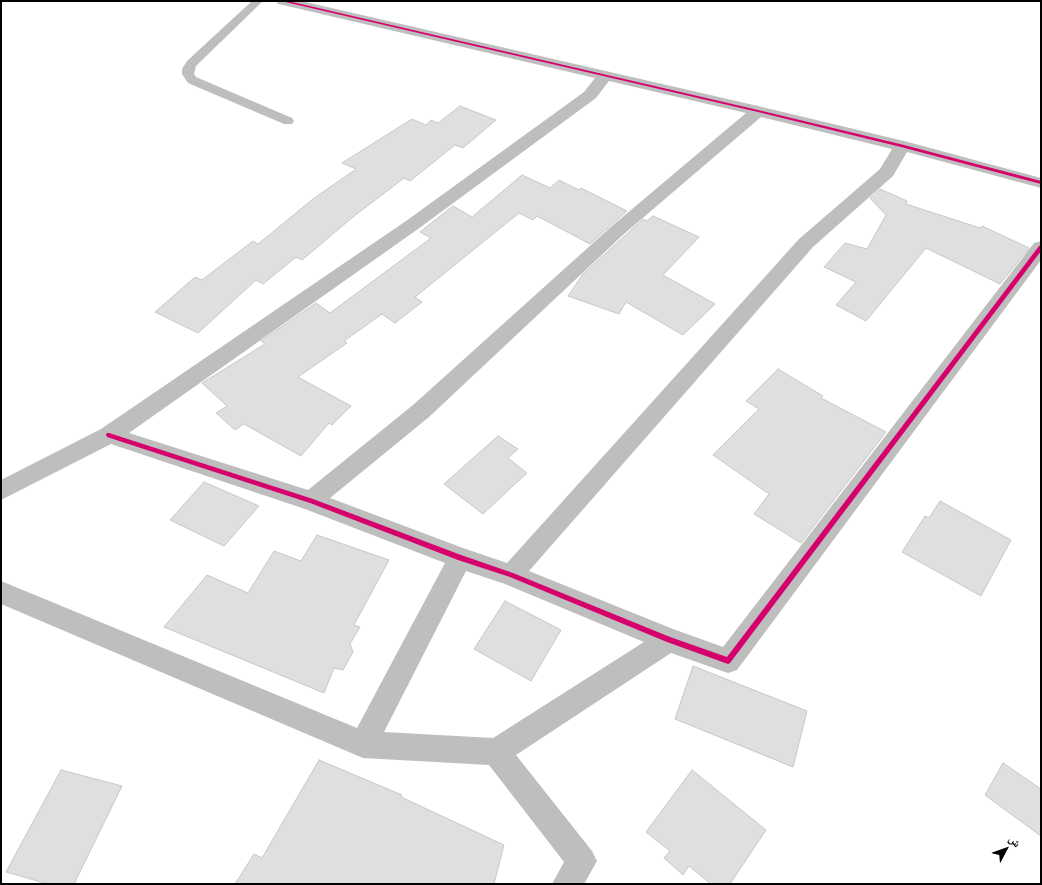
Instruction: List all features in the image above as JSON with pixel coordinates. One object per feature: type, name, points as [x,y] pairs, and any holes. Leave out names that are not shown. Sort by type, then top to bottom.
[{"type":"street","points":[[283,1],[758,111],[902,146],[1041,183]]},
{"type":"street","points":[[1,491],[108,435],[412,225],[590,94],[605,76]]},
{"type":"street","points":[[311,501],[421,410],[618,230],[758,111]]},
{"type":"street","points":[[511,575],[806,243],[887,172],[902,146]]},
{"type":"street","points":[[108,435],[311,501],[460,558],[511,575],[668,640],[728,661],[1041,247]]},
{"type":"street","points":[[363,744],[460,558]]},
{"type":"street","points":[[1,592],[363,744],[496,752],[668,640]]},
{"type":"street","points":[[496,752],[582,861],[568,884]]},
{"type":"lane","points":[[258,1],[191,64],[188,69],[188,74],[192,80],[288,121]]},
{"type":"building","points":[[460,106],[496,120],[463,148],[455,145],[410,181],[404,178],[353,217],[302,260],[296,257],[263,284],[256,280],[198,333],[155,312],[195,277],[202,280],[253,241],[258,244],[313,199],[356,169],[342,163],[412,119],[426,125],[431,120],[438,123]]},
{"type":"building","points":[[522,175],[550,188],[559,180],[579,190],[581,188],[627,211],[590,244],[537,216],[533,220],[519,213],[415,297],[422,302],[395,323],[382,314],[344,341],[347,343],[298,377],[351,406],[332,425],[329,423],[301,456],[244,424],[235,430],[216,413],[227,406],[202,383],[265,344],[261,341],[316,303],[330,313],[431,238],[420,232],[453,206],[472,217]]},
{"type":"building","points":[[880,189],[907,201],[906,204],[980,228],[982,226],[1029,248],[1000,284],[926,248],[866,321],[836,305],[856,282],[824,267],[845,243],[867,249],[886,215],[870,198]]},
{"type":"building","points":[[653,216],[699,237],[663,275],[715,304],[683,335],[626,302],[619,314],[568,296],[583,274],[643,219],[647,221]]},
{"type":"building","points":[[778,369],[823,396],[821,398],[886,432],[801,543],[754,514],[769,494],[713,455],[759,409],[746,401]]},
{"type":"building","points":[[498,436],[518,449],[508,458],[527,473],[483,514],[444,484]]},
{"type":"building","points":[[204,482],[259,506],[224,546],[170,520]]},
{"type":"building","points":[[940,501],[1011,540],[981,596],[902,552],[925,516],[929,518]]},
{"type":"building","points":[[317,535],[389,560],[354,625],[360,627],[350,644],[353,652],[343,670],[334,668],[324,693],[164,627],[207,575],[248,593],[274,551],[301,561]]},
{"type":"building","points":[[505,601],[561,630],[531,681],[474,649]]},
{"type":"building","points":[[693,666],[807,711],[793,767],[675,719]]},
{"type":"building","points":[[319,760],[402,795],[401,797],[504,845],[494,884],[235,884],[254,854],[262,858]]},
{"type":"building","points":[[1003,763],[1041,789],[1041,836],[985,795]]},
{"type":"building","points":[[61,770],[122,786],[74,884],[48,884],[6,872]]},
{"type":"building","points":[[692,770],[766,830],[730,884],[711,884],[689,866],[683,875],[664,858],[670,851],[646,832]]},
{"type":"cycle path","points":[[283,1],[758,111],[902,146],[1041,183]]},
{"type":"cycle path","points":[[109,435],[311,501],[460,558],[511,575],[669,640],[728,661],[1041,247]]}]
